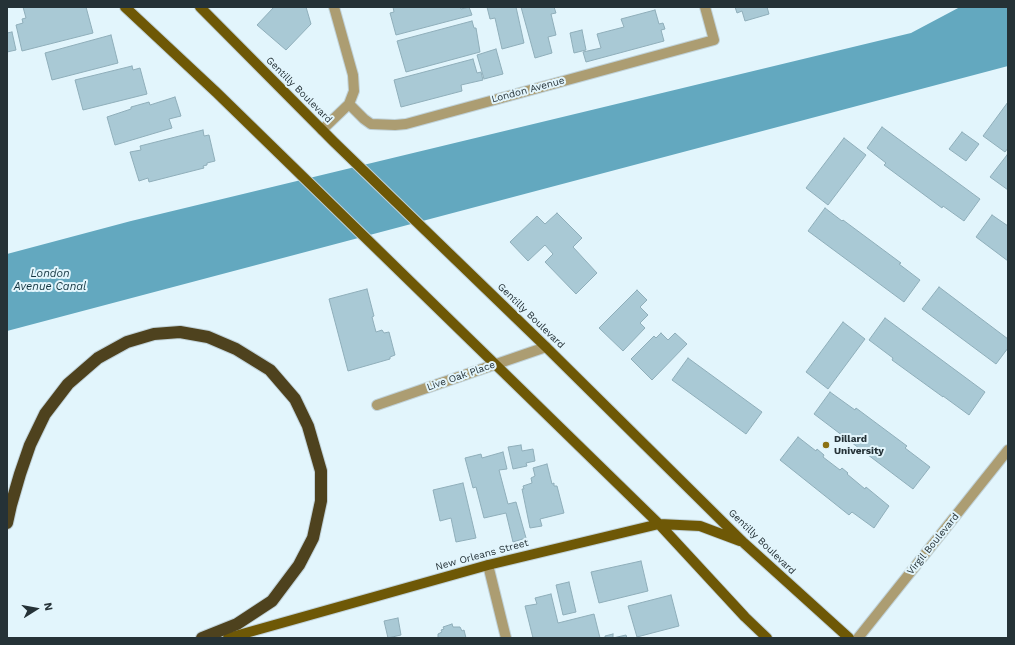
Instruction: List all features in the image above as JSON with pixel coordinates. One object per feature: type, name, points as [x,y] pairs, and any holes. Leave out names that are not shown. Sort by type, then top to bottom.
[{"type":"highway","points":[[7,523],[20,474],[30,445],[45,414],[68,384],[98,358],[127,342],[154,334],[180,332],[208,337],[236,349],[270,370],[295,399],[308,426],[322,471],[321,501],[313,538],[299,565],[272,601],[237,624],[202,638]]},
{"type":"main road","points":[[125,7],[217,93],[659,524],[745,617],[767,638]]},
{"type":"main road","name":"Gentilly Boulevard","points":[[200,7],[334,142],[546,347],[744,543],[849,638]]},
{"type":"main road","name":"New Orleans Street","points":[[228,638],[488,564],[659,524],[700,526],[744,543]]},
{"type":"street","points":[[322,130],[349,104],[354,90],[353,75],[334,7]]},
{"type":"street","name":"London Avenue","points":[[349,104],[371,124],[406,124],[714,40],[705,7]]},
{"type":"street","name":"Live Oak Place","points":[[377,405],[546,347]]},
{"type":"street","name":"Virgil Boulevard","points":[[858,638],[1008,450]]},
{"type":"street","points":[[488,564],[506,638]]},
{"type":"water","name":"London Avenue Canal","points":[[960,7],[1008,7],[1008,66],[7,331],[7,254],[131,221],[911,33]]},
{"type":"building","points":[[23,7],[86,7],[93,33],[22,51],[16,25],[23,23],[22,19],[26,18]]},
{"type":"building","points":[[274,7],[306,7],[311,24],[286,50],[257,25]]},
{"type":"building","points":[[393,7],[460,7],[461,9],[469,7],[472,15],[396,35],[390,13],[394,12]]},
{"type":"building","points":[[487,7],[516,7],[524,43],[502,49],[495,18],[490,19]]},
{"type":"building","points":[[521,7],[554,7],[556,13],[551,14],[556,35],[548,37],[552,53],[535,58]]},
{"type":"building","points":[[735,7],[767,7],[769,14],[745,21],[742,11],[737,13]]},
{"type":"building","points":[[655,10],[659,24],[663,23],[665,29],[661,30],[664,41],[586,62],[583,52],[601,48],[597,34],[624,27],[621,19]]},
{"type":"building","points":[[472,21],[474,28],[476,28],[480,52],[406,72],[397,41]]},
{"type":"building","points":[[582,30],[586,50],[574,53],[570,33]]},
{"type":"building","points":[[12,32],[16,50],[7,52],[7,33]]},
{"type":"building","points":[[111,35],[118,63],[52,80],[45,53]]},
{"type":"building","points":[[496,49],[503,74],[484,79],[477,55]]},
{"type":"building","points":[[473,59],[477,73],[481,72],[483,80],[461,85],[462,91],[401,107],[394,80]]},
{"type":"building","points":[[132,66],[133,70],[140,68],[147,94],[83,110],[75,80]]},
{"type":"building","points":[[175,97],[181,116],[169,119],[172,128],[115,145],[107,117],[131,109],[131,107],[149,102],[150,105]]},
{"type":"building","points":[[1008,102],[1008,148],[1005,152],[983,136]]},
{"type":"building","points":[[882,127],[980,199],[964,221],[943,206],[942,208],[884,165],[886,163],[867,148]]},
{"type":"building","points":[[203,130],[204,136],[209,135],[215,161],[207,163],[207,165],[203,166],[204,168],[149,182],[148,178],[139,181],[130,152],[141,150],[140,146]]},
{"type":"building","points":[[962,132],[979,144],[966,161],[949,149]]},
{"type":"building","points":[[844,138],[866,155],[828,205],[806,188]]},
{"type":"building","points":[[1007,155],[1008,156],[1008,190],[990,177]]},
{"type":"building","points":[[825,208],[901,263],[899,264],[920,280],[904,302],[808,231]]},
{"type":"building","points":[[557,213],[582,238],[573,247],[597,273],[576,294],[545,262],[553,254],[545,245],[528,261],[510,242],[537,216],[545,224]]},
{"type":"building","points":[[992,215],[1008,226],[1008,261],[976,237]]},
{"type":"building","points":[[939,287],[1008,339],[1008,348],[996,364],[922,309]]},
{"type":"building","points":[[367,289],[374,316],[372,317],[376,332],[382,330],[384,333],[389,332],[395,355],[390,357],[390,359],[348,371],[329,299]]},
{"type":"building","points":[[637,290],[647,300],[640,307],[648,315],[640,323],[645,328],[623,351],[599,328]]},
{"type":"building","points":[[885,318],[985,392],[969,415],[892,360],[893,358],[869,340]]},
{"type":"building","points":[[843,322],[865,339],[828,389],[806,372]]},
{"type":"building","points":[[661,333],[668,340],[675,333],[687,344],[652,380],[631,359],[654,336],[656,338]]},
{"type":"building","points":[[688,358],[762,412],[746,434],[672,380]]},
{"type":"building","points":[[830,392],[855,410],[856,408],[907,446],[905,448],[930,467],[913,489],[814,414]]},
{"type":"building","points":[[798,437],[816,451],[817,449],[824,455],[823,457],[840,470],[842,468],[865,489],[866,487],[889,506],[874,528],[852,512],[849,515],[780,460]]},
{"type":"building","points":[[521,445],[522,451],[533,449],[535,461],[526,463],[527,466],[513,469],[508,447]]},
{"type":"building","points":[[503,452],[507,469],[499,470],[508,504],[516,502],[526,538],[513,542],[506,513],[484,518],[476,487],[473,488],[465,458],[481,454],[482,458]]},
{"type":"building","points":[[547,464],[552,484],[554,483],[554,486],[557,486],[564,513],[540,519],[542,526],[530,528],[522,489],[524,489],[523,486],[532,483],[531,478],[535,476],[533,468]]},
{"type":"building","points":[[463,483],[476,538],[456,542],[451,518],[440,521],[433,490]]},
{"type":"building","points":[[641,561],[648,591],[599,603],[591,572]]},
{"type":"building","points":[[569,582],[576,612],[563,615],[556,585]]},
{"type":"building","points":[[551,594],[558,623],[594,614],[600,638],[533,638],[525,606],[537,604],[535,598]]},
{"type":"building","points":[[671,595],[679,626],[637,637],[628,606]]},
{"type":"building","points":[[398,618],[401,635],[388,638],[384,621]]},
{"type":"building","points":[[452,624],[453,627],[460,627],[462,631],[464,630],[466,638],[438,638],[438,634],[444,629],[443,627]]},
{"type":"building","points":[[613,634],[613,638],[605,638],[605,636]]},
{"type":"building","points":[[626,635],[627,638],[613,638]]},
{"type":"place","name":"Dillard University","points":[[826,445]]}]
